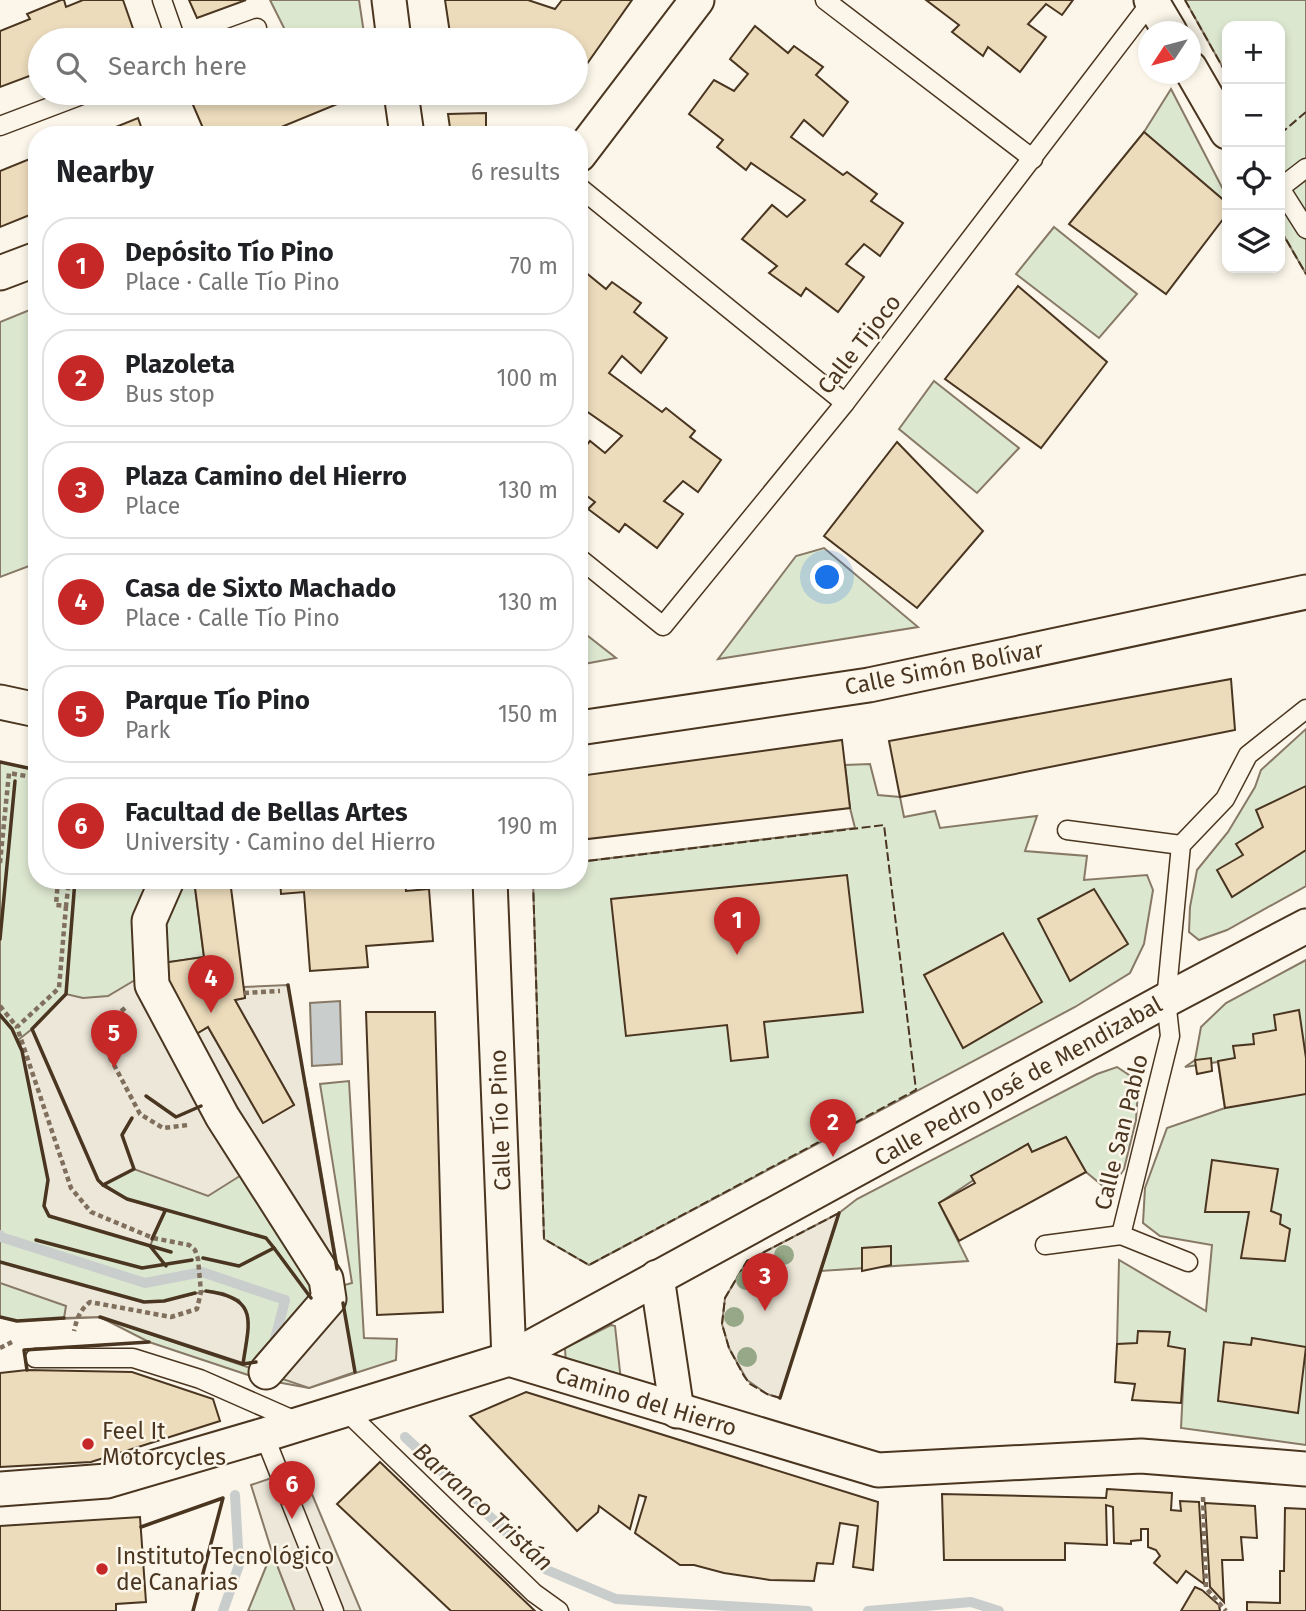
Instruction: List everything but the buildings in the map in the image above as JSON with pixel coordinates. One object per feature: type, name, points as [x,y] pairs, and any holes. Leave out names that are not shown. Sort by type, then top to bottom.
[{"type":"street","points":[[389,0],[392,28]]},
{"type":"street","points":[[588,143],[697,0]]},
{"type":"street","points":[[1152,1],[1164,21]]},
{"type":"street","points":[[1200,84],[1222,123]]},
{"type":"street","points":[[398,126],[400,105]]},
{"type":"street","points":[[0,273],[28,262]]},
{"type":"street","name":"Calle Simón Bolívar","points":[[588,727],[869,685],[1306,592]]},
{"type":"street","points":[[0,702],[28,708]]},
{"type":"street","points":[[163,889],[149,921],[152,985],[222,1116],[326,1279],[329,1300],[266,1372]]},
{"type":"street","name":"Calle Tío Pino","points":[[490,889],[509,1359]]},
{"type":"street","name":"Calle Pedro José de Mendizabal","points":[[509,1359],[1306,926]]},
{"type":"street","points":[[657,1278],[677,1410]]},
{"type":"street","points":[[0,1489],[107,1481],[509,1359]]},
{"type":"street","name":"Camino del Hierro","points":[[509,1359],[878,1470],[1141,1456],[1306,1469]]},
{"type":"lane","points":[[162,0],[172,28]]},
{"type":"lane","points":[[825,0],[1033,159]]},
{"type":"lane","name":"Calle Tijoco","points":[[588,565],[663,626],[845,403],[1152,1]]},
{"type":"lane","points":[[0,126],[55,105]]},
{"type":"lane","points":[[1285,184],[1306,168]]},
{"type":"lane","points":[[588,194],[845,403]]},
{"type":"lane","points":[[1285,196],[1306,229]]},
{"type":"lane","points":[[1067,830],[1181,845],[1225,799],[1248,755],[1306,709]]},
{"type":"lane","name":"Calle San Pablo","points":[[1121,1235],[1170,1036],[1166,1000],[1181,845]]},
{"type":"lane","points":[[1045,1245],[1121,1235],[1188,1262]]},
{"type":"lane","points":[[35,1358],[133,1358],[200,1380],[301,1424]]},
{"type":"lane","points":[[345,1410],[534,1594],[559,1611]]},
{"type":"lane","points":[[264,1435],[334,1611]]},
{"type":"path","points":[[0,863],[9,773],[28,776]]},
{"type":"path","points":[[57,889],[56,905],[66,906]]},
{"type":"path","points":[[18,1027],[59,988],[68,889]]},
{"type":"path","points":[[152,985],[106,1024],[104,1046],[140,1114],[163,1128],[210,1122],[222,1116]]},
{"type":"path","points":[[244,993],[280,991]]},
{"type":"path","points":[[0,1006],[18,1027],[71,1188],[91,1212],[153,1238],[189,1245],[195,1250],[198,1259],[201,1292],[197,1309],[171,1317],[90,1302],[83,1307],[74,1331]]},
{"type":"path","points":[[1202,1461],[1206,1588],[1226,1611]]},
{"type":"green space","points":[[270,0],[359,0],[363,28],[284,28]]},
{"type":"green space","points":[[1185,0],[1306,0],[1306,274],[1285,238],[1285,21],[1222,21],[1222,66],[1201,29],[1201,21],[1197,21]]},
{"type":"green space","points":[[1171,89],[1222,187],[1222,199],[1144,132]]},
{"type":"green space","points":[[1054,227],[1137,294],[1099,338],[1016,274]]},
{"type":"green space","points":[[28,311],[28,566],[0,577],[0,322]]},
{"type":"green space","points":[[934,381],[1019,448],[977,493],[899,429]]},
{"type":"green space","points":[[824,548],[918,627],[718,659],[796,556]]},
{"type":"green space","points":[[588,636],[616,658],[588,663]]},
{"type":"green space","points":[[1306,729],[1306,886],[1227,930],[1199,940],[1189,932],[1190,907],[1197,870],[1228,832],[1255,787],[1261,770]]},
{"type":"green space","points":[[0,762],[28,768],[28,889],[195,889],[204,957],[162,963],[193,1035],[208,1027],[255,1128],[307,1089],[341,1286],[352,1283],[320,1084],[349,1081],[364,1338],[397,1339],[396,1360],[309,1388],[260,1379],[149,1342],[100,1317],[17,1321],[0,1317]]},
{"type":"green space","points":[[870,764],[878,795],[900,797],[904,817],[935,811],[940,828],[1037,816],[1025,851],[1087,856],[1084,880],[1147,875],[1153,890],[1144,944],[1130,973],[1075,1007],[589,1265],[544,1239],[533,889],[588,889],[588,861],[855,828],[845,765]]},
{"type":"green space","points":[[1306,960],[1306,1445],[1181,1428],[1185,1350],[1117,1344],[1119,1260],[1206,1311],[1212,1245],[1160,1236],[1143,1223],[1145,1188],[1167,1128],[1225,1108],[1218,1062],[1185,1067],[1195,1060],[1201,1027],[1226,1003]]},
{"type":"green space","points":[[1117,1067],[1129,1075],[1138,1091],[1136,1120],[1124,1169],[1109,1191],[1086,1172],[1066,1137],[1032,1152],[1028,1144],[939,1203],[968,1261],[821,1271],[839,1213],[857,1199],[1097,1074]]},
{"type":"green space","points":[[611,1325],[615,1326],[621,1381],[566,1366],[565,1348]]},
{"type":"green space","points":[[272,1552],[295,1611],[248,1611]]},
{"type":"shaded area","points":[[135,980],[182,1041],[208,1027],[263,1123],[294,1105],[235,1000],[245,998],[244,987],[288,985],[355,1372],[309,1388],[100,1317],[64,1318],[66,1306],[0,1283],[0,1262],[144,1302],[164,1301],[206,1291],[223,1293],[239,1300],[247,1314],[248,1328],[243,1364],[254,1363],[322,1285],[243,1174],[208,1196],[134,1169],[104,1184],[127,1199],[165,1211],[150,1246],[49,1216],[44,1206],[48,1180],[18,1040],[66,994],[83,998],[108,996]]},
{"type":"shaded area","points":[[340,1001],[342,1064],[312,1066],[310,1003]]},
{"type":"shaded area","points":[[839,1213],[780,1398],[767,1394],[747,1380],[729,1348],[722,1324],[725,1298],[747,1261]]},
{"type":"shaded area","points":[[301,1468],[361,1611],[295,1611],[272,1552],[251,1485]]},
{"type":"waterway","points":[[0,1235],[145,1283],[202,1272],[285,1300]]},
{"type":"waterway","points":[[275,1339],[285,1300]]},
{"type":"waterway","name":"Barranco Tristán","points":[[405,1437],[547,1570],[616,1599],[808,1611]]},
{"type":"waterway","points":[[223,1611],[239,1565],[235,1495]]},
{"type":"waterway","name":"Barranco Tristán","points":[[868,1611],[971,1602],[999,1611]]},
{"type":"fence","points":[[1185,0],[1222,66]]},
{"type":"fence","points":[[1285,130],[1306,112]]},
{"type":"fence","points":[[1285,238],[1306,274]]},
{"type":"fence","points":[[533,889],[544,1239],[589,1265],[916,1090],[884,825],[588,861]]},
{"type":"fence","points":[[780,1398],[750,1384],[744,1376],[729,1348],[722,1324],[725,1298],[747,1261],[839,1213]]},
{"type":"wall","points":[[0,762],[28,768]]},
{"type":"wall","points":[[0,939],[15,781]]},
{"type":"wall","points":[[74,889],[66,994],[32,1029],[98,1180],[127,1199],[266,1238],[274,1248]]},
{"type":"wall","points":[[288,985],[337,1269]]},
{"type":"wall","points":[[0,1015],[12,1029],[22,1051],[48,1180],[44,1206],[49,1216],[171,1252]]},
{"type":"wall","points":[[146,1096],[176,1117],[201,1106]]},
{"type":"wall","points":[[103,1185],[134,1169],[122,1135],[132,1118]]},
{"type":"wall","points":[[152,1239],[165,1211]]},
{"type":"wall","points":[[780,1398],[839,1213]]},
{"type":"wall","points":[[36,1240],[142,1268],[192,1260]]},
{"type":"wall","points":[[150,1246],[166,1266]]},
{"type":"wall","points":[[203,1258],[239,1266],[274,1248],[311,1298]]},
{"type":"wall","points":[[0,1262],[144,1302],[164,1301],[195,1293]]},
{"type":"wall","points":[[206,1291],[223,1294],[243,1306],[248,1324],[243,1364]]},
{"type":"wall","points":[[343,1303],[355,1372]]},
{"type":"wall","points":[[0,1317],[17,1321],[64,1318]]},
{"type":"wall","points":[[100,1317],[243,1364],[256,1362]]},
{"type":"wall","points":[[27,1370],[24,1350],[149,1342]]},
{"type":"wall","points":[[141,1527],[223,1498],[193,1611]]},
{"type":"place","name":"Depósito Tío Pino","points":[[737,955]]},
{"type":"place","name":"Casa de Sixto Machado","points":[[211,1013]]},
{"type":"place","name":"Parque Tío Pino","points":[[114,1068]]},
{"type":"place","name":"Plazoleta","points":[[833,1157]]},
{"type":"place","name":"Plaza Camino del Hierro","points":[[765,1311]]},
{"type":"place","name":"Feel It Motorcycles","points":[[88,1444]]},
{"type":"place","name":"Facultad de Bellas Artes","points":[[292,1519]]},
{"type":"place","name":"Instituto Tecnológico de Canarias","points":[[102,1569]]}]
